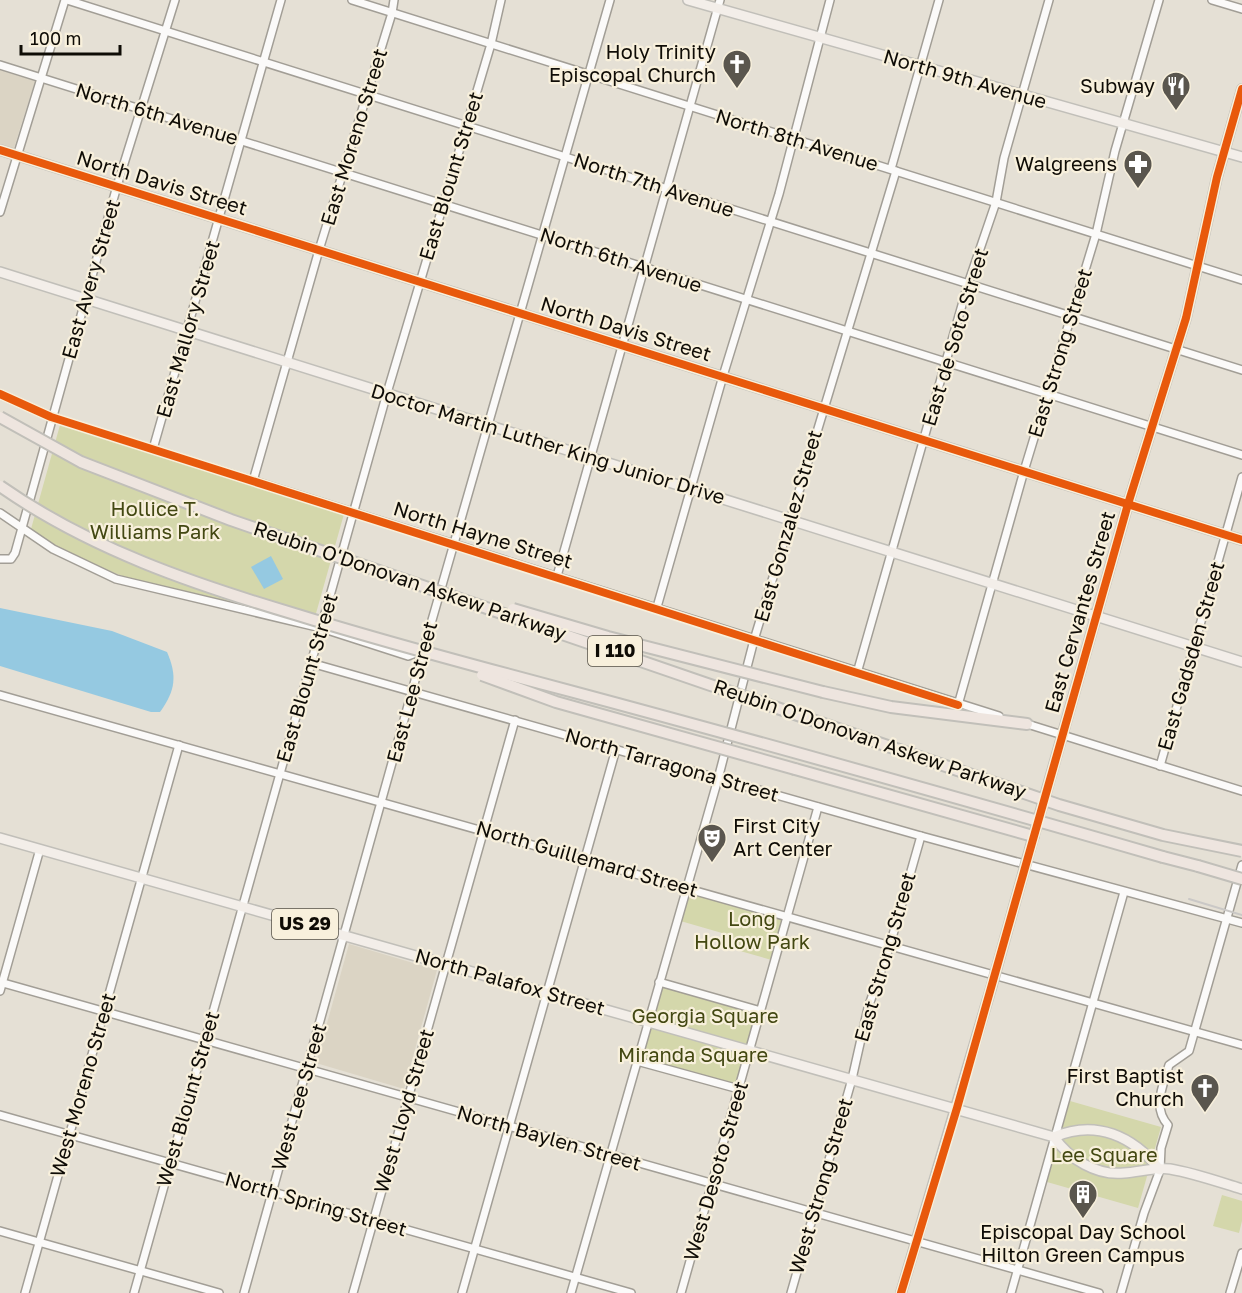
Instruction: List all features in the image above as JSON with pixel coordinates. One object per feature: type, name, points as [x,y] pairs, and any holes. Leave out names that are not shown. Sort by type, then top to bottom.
[{"type":"highway","name":"Reubin O'Donovan Askew Parkway","points":[[0,417],[81,462],[117,478],[389,574],[1069,808],[1163,835],[1242,851]]},
{"type":"highway","name":"Reubin O'Donovan Askew Parkway","points":[[0,486],[78,533],[134,560],[211,589],[422,653],[782,749],[1198,866],[1242,871]]},
{"type":"highway","points":[[389,574],[448,588],[597,634],[823,692],[891,707],[1027,724]]},
{"type":"highway","points":[[422,653],[556,702],[1033,836]]},
{"type":"highway","points":[[1198,866],[1242,879]]},
{"type":"main road","name":"North 9th Avenue","points":[[688,0],[719,4],[819,37],[1242,157]]},
{"type":"main road","name":"East Cervantes Street","points":[[901,1293],[957,1108],[1128,504],[1177,349],[1224,152],[1242,89]]},
{"type":"main road","name":"North Davis Street","points":[[0,150],[1242,540]]},
{"type":"main road","name":"Doctor Martin Luther King Junior Drive","points":[[0,272],[1242,662]]},
{"type":"main road","name":"North Palafox Street","points":[[0,838],[1054,1137],[1061,1147],[1094,1169],[1118,1174],[1169,1169],[1242,1189]]},
{"type":"main road","name":"North Palafox Street","points":[[1054,1137],[1068,1131],[1109,1131],[1148,1154],[1160,1170]]},
{"type":"street","name":"North 7th Avenue","points":[[66,0],[1242,370]]},
{"type":"street","points":[[0,212],[16,154],[66,0]]},
{"type":"street","name":"East Avery Street","points":[[0,559],[11,559],[15,554],[51,417],[117,186],[175,0]]},
{"type":"street","name":"East Mallory Street","points":[[153,449],[281,0]]},
{"type":"street","name":"North 8th Avenue","points":[[352,0],[1242,280]]},
{"type":"street","name":"East Moreno Street","points":[[253,481],[394,0]]},
{"type":"street","name":"East Blount Street","points":[[242,906],[419,281],[468,126],[501,0]]},
{"type":"street","name":"East Lee Street","points":[[344,935],[610,0]]},
{"type":"street","points":[[657,607],[723,376],[771,222],[830,0]]},
{"type":"street","name":"East Gonzalez Street","points":[[572,1293],[718,779],[754,640],[871,253],[939,0]]},
{"type":"street","name":"East de Soto Street","points":[[857,673],[968,284],[996,202],[1004,159],[1049,0]]},
{"type":"street","name":"East Strong Street","points":[[958,705],[1024,471],[1096,234],[1123,123],[1159,0]]},
{"type":"street","points":[[1212,0],[1242,9]]},
{"type":"street","points":[[557,576],[719,4]]},
{"type":"street","name":"North 6th Avenue","points":[[0,65],[1242,455]]},
{"type":"street","name":"North Hayne Street","points":[[0,393],[51,417],[456,543],[958,705],[1027,724],[1242,791]]},
{"type":"street","name":"East Gadsden Street","points":[[1160,766],[1242,477]]},
{"type":"street","points":[[0,513],[74,561],[116,579],[321,628],[408,656],[416,653],[426,641]]},
{"type":"street","name":"North Tarragona Street","points":[[311,663],[921,836],[1242,923]]},
{"type":"street","name":"North Guillemard Street","points":[[0,695],[1242,1045]]},
{"type":"street","name":"West Lloyd Street","points":[[353,1293],[515,720]]},
{"type":"street","points":[[141,877],[179,745]]},
{"type":"street","points":[[462,1293],[615,749]]},
{"type":"street","points":[[750,1050],[818,807]]},
{"type":"street","name":"East Strong Street","points":[[852,1079],[868,1008],[890,945],[921,836]]},
{"type":"street","points":[[1,985],[40,849]]},
{"type":"street","points":[[1121,1293],[1144,1213],[1160,1170],[1167,1125],[1161,1117],[1158,1106],[1168,1065],[1189,1051],[1242,865]]},
{"type":"street","name":"West Moreno Street","points":[[25,1293],[141,877]]},
{"type":"street","points":[[1011,1293],[1124,892]]},
{"type":"street","name":"West Blount Street","points":[[134,1293],[242,906]]},
{"type":"street","name":"West Lee Street","points":[[244,1293],[344,935]]},
{"type":"street","points":[[659,982],[761,1011]]},
{"type":"street","name":"North Baylen Street","points":[[1,985],[104,1012],[1099,1293]]},
{"type":"street","name":"West Desoto Street","points":[[681,1293],[750,1050]]},
{"type":"street","points":[[637,1061],[739,1089]]},
{"type":"street","name":"West Strong Street","points":[[791,1293],[852,1079]]},
{"type":"street","name":"North Spring Street","points":[[0,1115],[631,1293]]},
{"type":"street","points":[[0,1231],[219,1293]]},
{"type":"street","points":[[1230,1293],[1242,1252]]},
{"type":"shaded area","points":[[0,70],[35,81],[14,148],[0,144]]},
{"type":"shaded area","points":[[349,944],[437,970],[404,1089],[316,1063]]},
{"type":"green space","name":"Hollice T. Williams Park","points":[[60,425],[344,514],[313,624],[203,599],[131,579],[96,566],[31,529]]},
{"type":"green space","name":"Long Hollow Park","points":[[686,888],[788,916],[775,961],[719,945],[722,933],[677,920]]},
{"type":"green space","points":[[659,982],[761,1011],[739,1089],[637,1061]]},
{"type":"green space","name":"Lee Square","points":[[1070,1101],[1161,1127],[1138,1208],[1047,1182]]},
{"type":"green space","points":[[1222,1195],[1242,1201],[1242,1221],[1239,1233],[1213,1226]]},
{"type":"water","points":[[271,556],[283,579],[264,589],[251,567]]},
{"type":"water","points":[[0,608],[112,631],[167,652],[173,675],[169,697],[160,712],[151,712],[0,666]]},
{"type":"railway","points":[[1189,899],[1242,915]]},
{"type":"cycle path","points":[[901,1293],[957,1108],[1128,504],[1186,318],[1217,177],[1242,89]]},
{"type":"cycle path","points":[[0,150],[1242,540]]},
{"type":"cycle path","points":[[0,394],[51,417],[958,705]]},
{"type":"place","name":"Holy Trinity Episcopal Church","points":[[737,90]]},
{"type":"place","name":"Subway","points":[[1176,112]]},
{"type":"place","name":"Walgreens","points":[[1138,190]]},
{"type":"place","name":"First City Art Center","points":[[712,864]]},
{"type":"place","name":"First Baptist Church","points":[[1205,1114]]},
{"type":"place","name":"Episcopal Day School Hilton Green Campus","points":[[1083,1220]]},
{"type":"park label","name":"Georgia Square","points":[[705,1016]]},
{"type":"park label","name":"Miranda Square","points":[[693,1055]]}]
